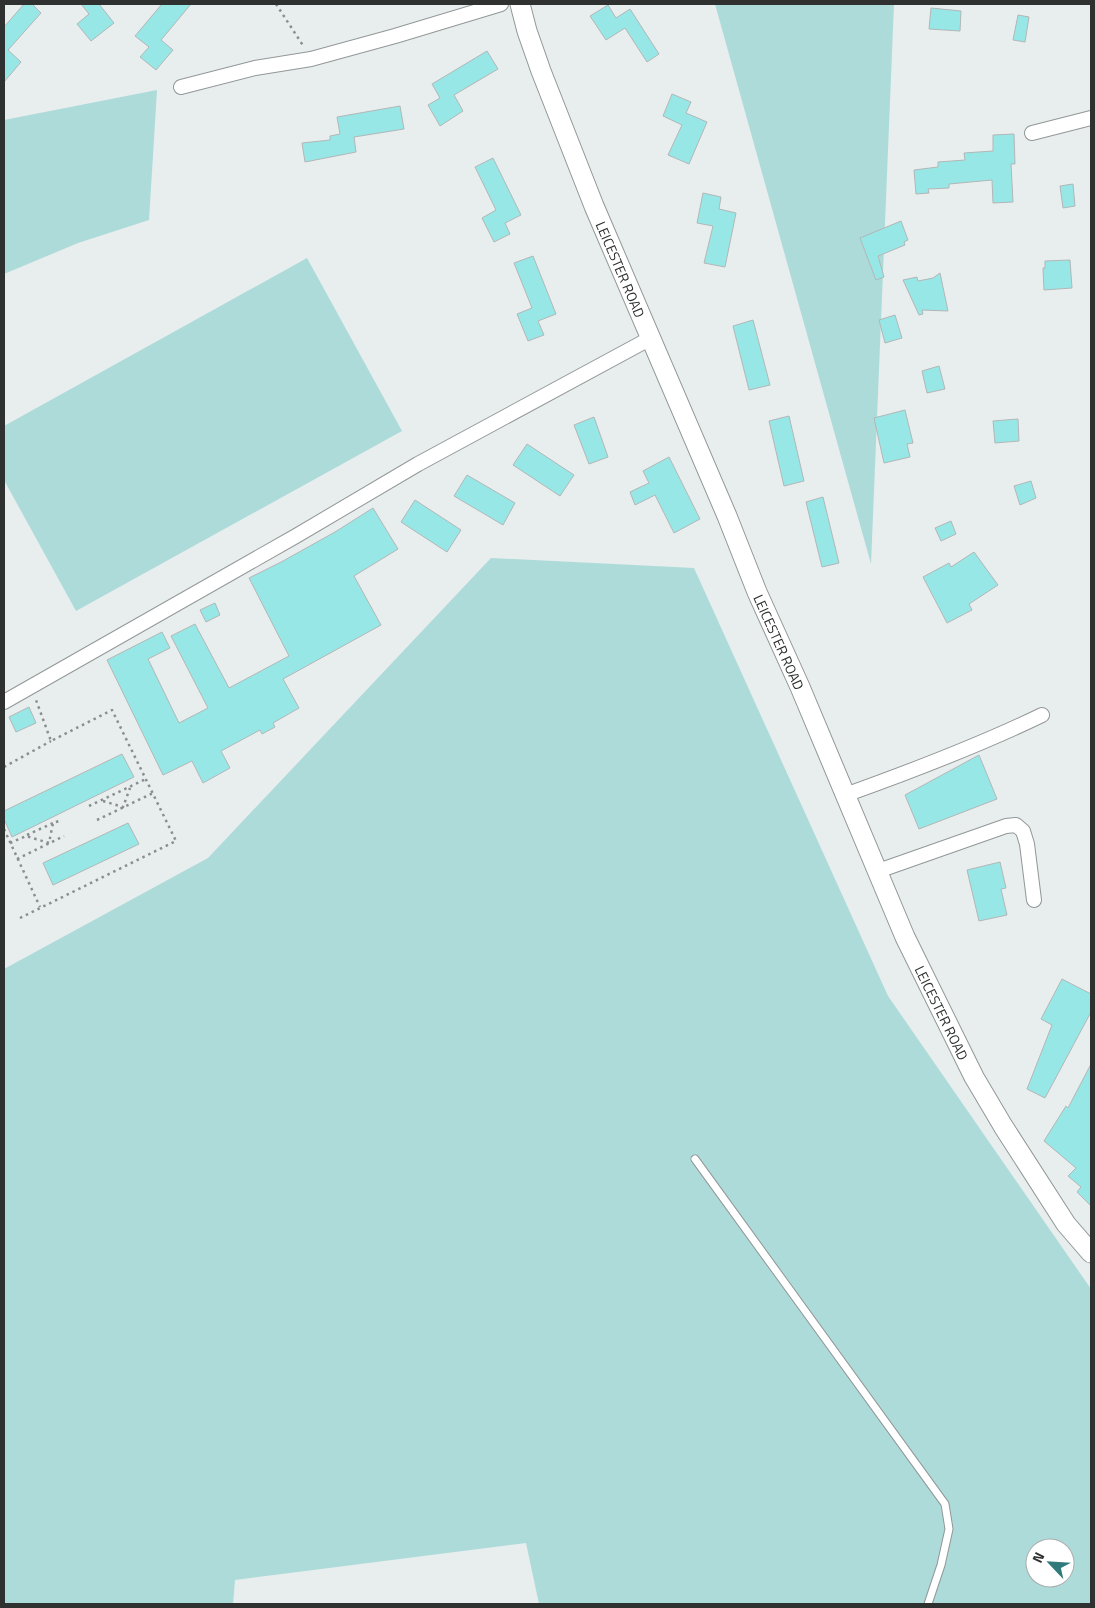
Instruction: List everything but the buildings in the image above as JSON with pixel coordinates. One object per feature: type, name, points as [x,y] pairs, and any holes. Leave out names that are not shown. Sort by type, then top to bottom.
[{"type":"street","points":[[181,87],[255,68],[311,59],[501,4]]},
{"type":"street","name":"LEICESTER ROAD","points":[[520,4],[538,63],[594,206],[727,516],[757,592],[800,687],[906,937],[974,1077],[1014,1145],[1054,1206],[1066,1224],[1091,1253]]},
{"type":"street","points":[[1032,133],[1091,118]]},
{"type":"street","points":[[4,702],[418,464],[651,338]]},
{"type":"street","points":[[845,795],[923,768],[1042,715]]},
{"type":"street","points":[[878,871],[1006,826],[1016,825],[1023,831],[1027,844],[1034,900]]},
{"type":"lane","points":[[695,1159],[945,1504],[949,1529],[942,1565],[928,1604]]},
{"type":"path","points":[[276,4],[311,59]]},
{"type":"path","points":[[31,686],[52,741]]},
{"type":"path","points":[[4,766],[112,710],[176,841],[20,918]]},
{"type":"path","points":[[89,806],[146,779]]},
{"type":"path","points":[[123,807],[130,787]]},
{"type":"path","points":[[97,820],[153,793]]},
{"type":"path","points":[[101,800],[123,807]]},
{"type":"path","points":[[10,843],[59,821]]},
{"type":"path","points":[[48,843],[53,823]]},
{"type":"path","points":[[4,829],[40,908]]},
{"type":"path","points":[[26,836],[48,843]]},
{"type":"path","points":[[18,859],[64,836]]},
{"type":"shaded area","points":[[715,4],[894,4],[871,564]]},
{"type":"shaded area","points":[[157,90],[149,220],[78,243],[4,274],[4,120]]},
{"type":"shaded area","points":[[307,258],[402,431],[76,611],[4,480],[4,426]]},
{"type":"shaded area","points":[[491,558],[694,568],[888,996],[1091,1289],[1091,1604],[539,1604],[526,1543],[235,1580],[233,1604],[4,1604],[4,969],[208,858]]}]
